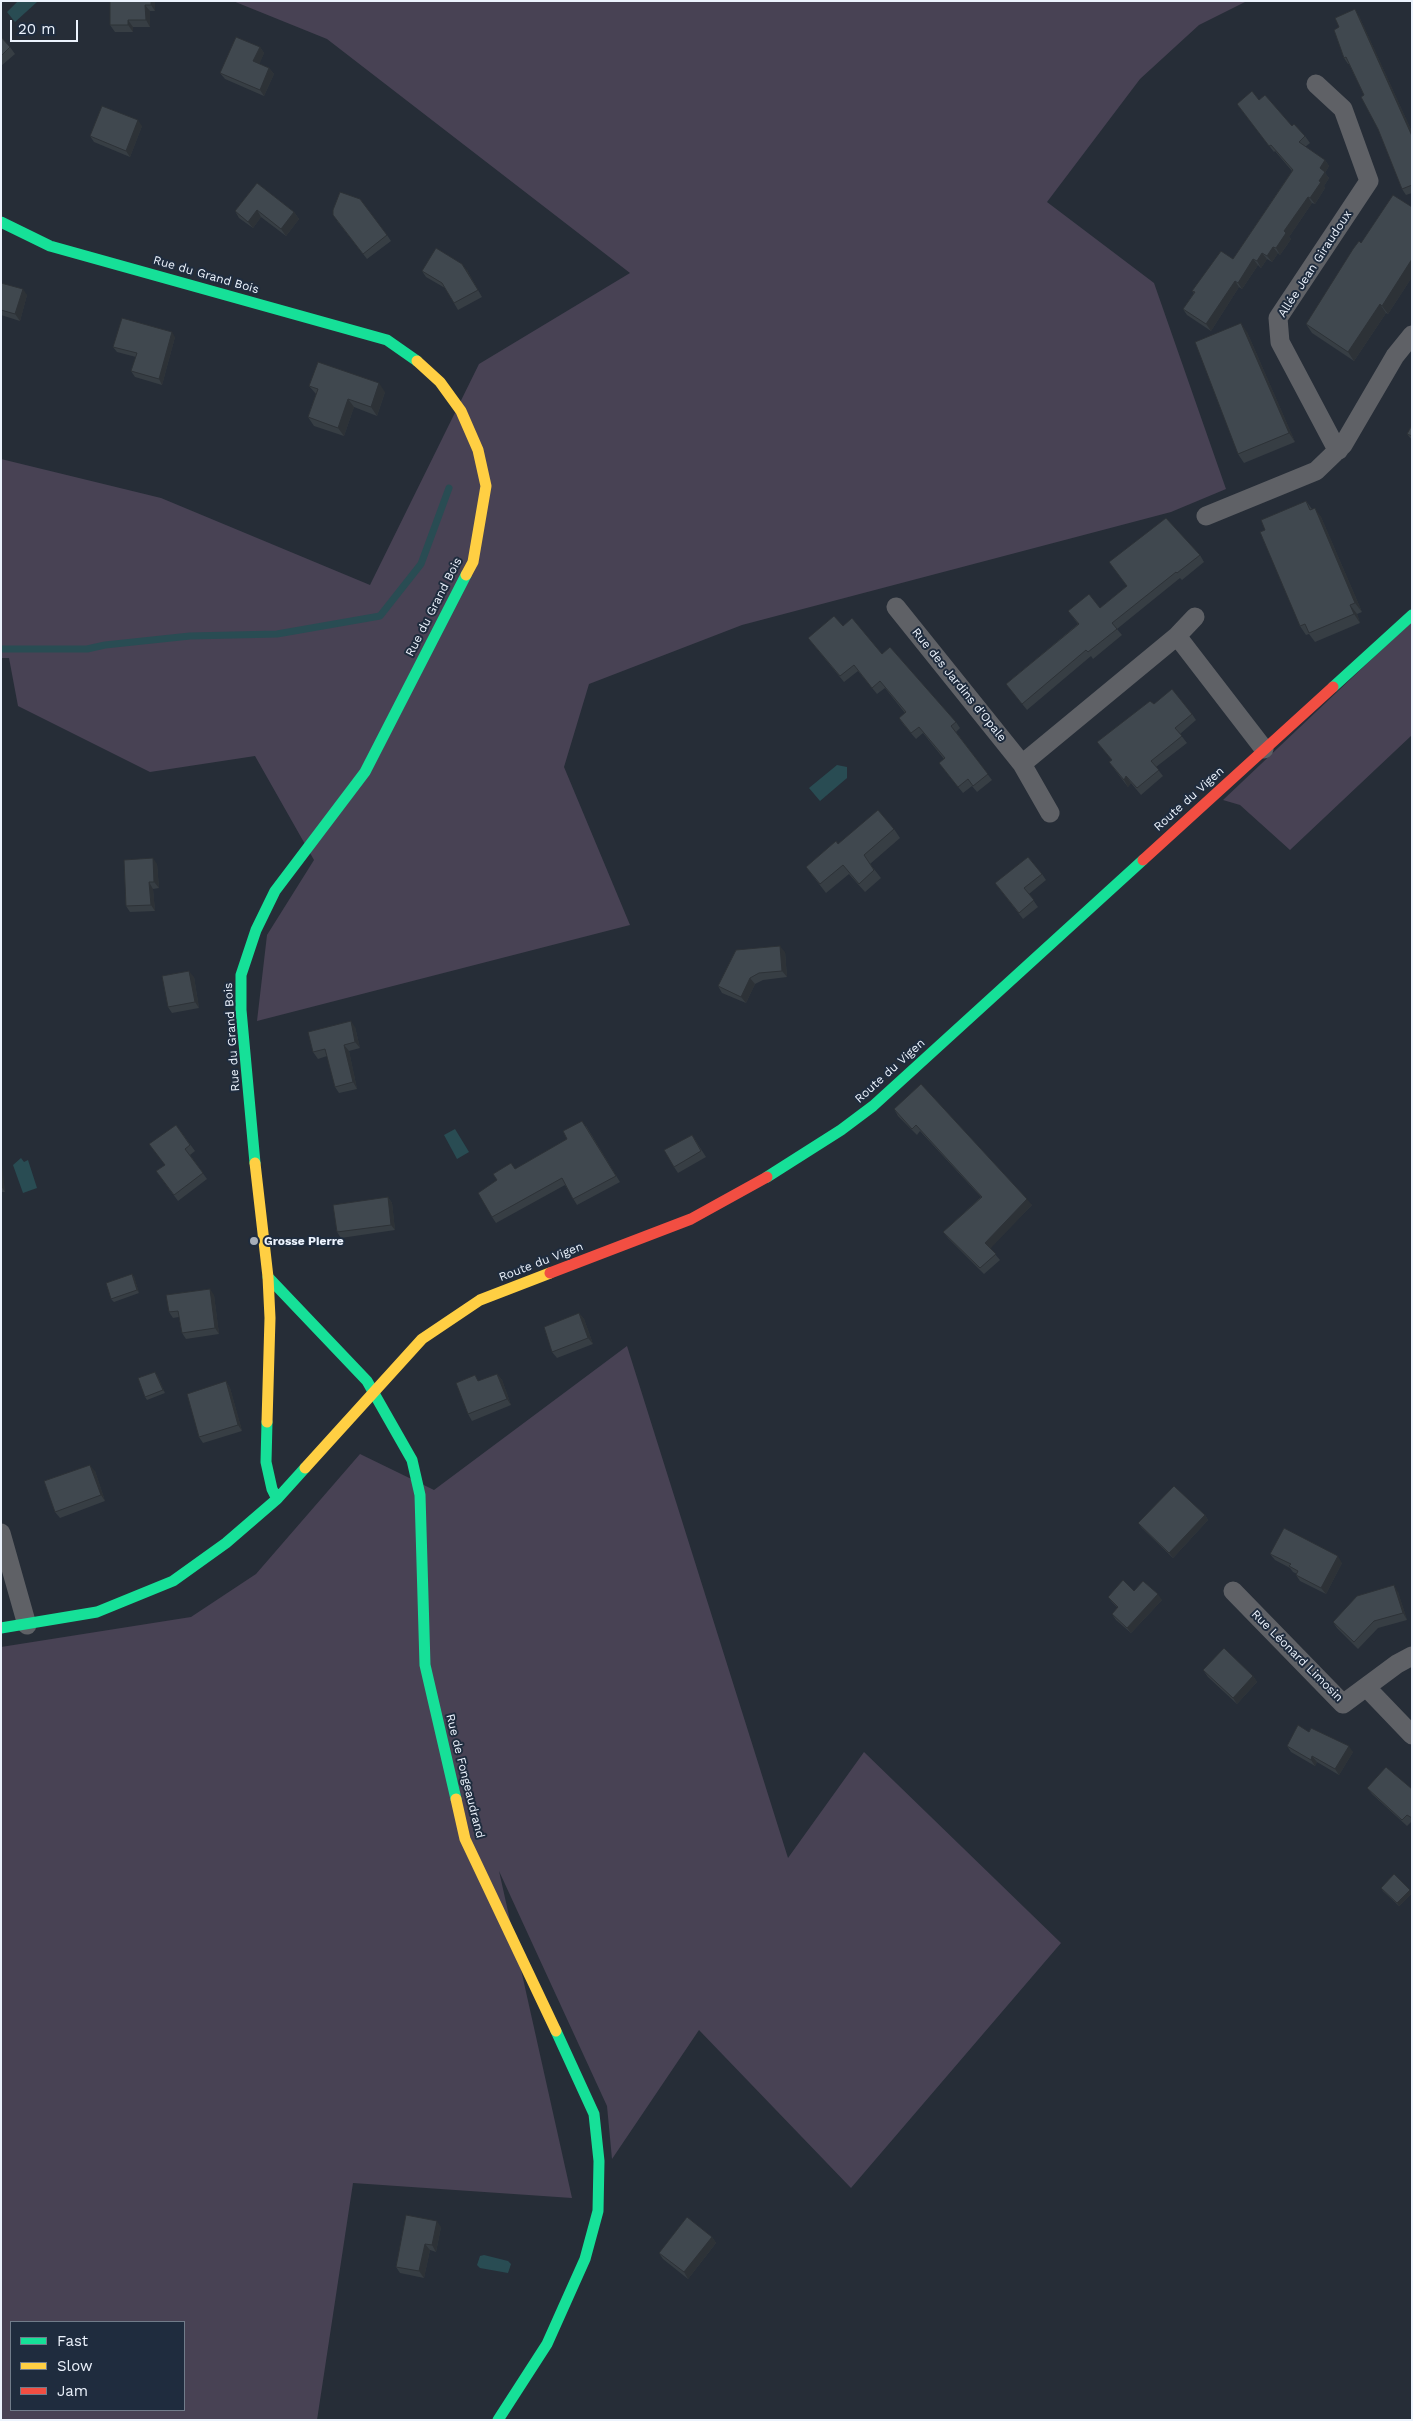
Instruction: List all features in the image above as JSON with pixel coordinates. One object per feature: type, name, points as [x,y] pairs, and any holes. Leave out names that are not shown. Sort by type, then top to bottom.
[{"type":"street","name":"Allée Jean Giraudoux","points":[[1316,84],[1343,109],[1369,181],[1278,318],[1280,342],[1334,444],[1339,450]]},
{"type":"street","name":"Rue du Grand Bois","points":[[1,222],[50,246],[386,340],[417,361],[440,382],[461,411],[478,450],[486,486],[481,525],[473,562],[365,772],[275,892],[256,930],[241,975],[242,1010],[262,1232],[268,1277],[270,1318],[266,1462],[272,1489],[277,1499]]},
{"type":"street","points":[[1206,516],[1316,471],[1339,450],[1395,356],[1412,335]]},
{"type":"street","name":"Rue des Jardins d'Opale","points":[[896,607],[1022,764],[1050,813]]},
{"type":"street","name":"Route du Vigen","points":[[1,1628],[96,1612],[173,1581],[226,1543],[277,1499],[422,1339],[480,1300],[691,1219],[788,1166],[841,1130],[873,1106],[1412,615]]},
{"type":"street","points":[[1022,764],[1177,636],[1195,617]]},
{"type":"street","points":[[1177,636],[1264,749]]},
{"type":"street","points":[[268,1277],[374,1390]]},
{"type":"street","name":"Rue de Fongeaudrand","points":[[374,1390],[412,1460],[418,1486],[425,1665],[465,1839],[530,1974],[594,2114],[599,2161],[598,2211],[585,2259],[573,2290],[547,2344],[498,2420]]},
{"type":"street","points":[[1,1533],[27,1625]]},
{"type":"street","name":"Rue Léonard Limosin","points":[[1234,1591],[1343,1704],[1397,1664],[1412,1656]]},
{"type":"street","points":[[1366,1687],[1412,1735]]},
{"type":"shaded area","points":[[18,1],[37,2],[15,22],[7,12]]},
{"type":"shaded area","points":[[233,1],[1247,1],[1199,25],[1140,79],[1047,202],[1154,283],[1226,489],[1171,512],[742,625],[589,684],[564,767],[630,925],[257,1021],[267,935],[314,860],[255,756],[150,772],[18,706],[9,658],[1,658],[1,459],[161,498],[370,585],[479,364],[630,273],[327,39]]},
{"type":"shaded area","points":[[1412,621],[1412,735],[1290,850],[1240,805],[1223,800]]},
{"type":"shaded area","points":[[837,765],[847,767],[847,778],[820,801],[809,788]]},
{"type":"shaded area","points":[[455,1129],[469,1152],[457,1159],[444,1135]]},
{"type":"shaded area","points":[[21,1158],[24,1162],[28,1160],[37,1188],[23,1193],[13,1165]]},
{"type":"shaded area","points":[[627,1346],[788,1858],[864,1752],[1061,1943],[851,2188],[699,2030],[612,2159],[607,2106],[499,1871],[572,2198],[353,2183],[317,2420],[1,2420],[1,1647],[191,1617],[256,1574],[360,1454],[434,1490]]},
{"type":"shaded area","points":[[484,2255],[508,2261],[511,2264],[508,2273],[480,2268],[477,2265],[480,2256]]},
{"type":"building","points":[[110,1],[151,1],[151,5],[145,5],[146,20],[128,20],[128,25],[110,25]]},
{"type":"building","points":[[1355,9],[1412,136],[1412,185],[1402,189],[1378,129],[1361,97],[1364,95],[1346,57],[1344,58],[1334,30],[1339,27],[1335,18]]},
{"type":"building","points":[[1,37],[10,47],[1,56]]},
{"type":"building","points":[[236,37],[260,47],[253,61],[269,68],[260,90],[220,73]]},
{"type":"building","points":[[1252,91],[1259,100],[1265,95],[1292,126],[1294,124],[1305,136],[1299,142],[1325,160],[1320,168],[1325,172],[1319,181],[1321,182],[1310,198],[1308,197],[1284,231],[1286,233],[1276,248],[1273,247],[1267,256],[1262,253],[1257,261],[1253,259],[1238,283],[1235,281],[1206,324],[1183,309],[1195,292],[1192,291],[1221,251],[1233,259],[1293,170],[1271,145],[1269,146],[1237,104]]},
{"type":"building","points":[[102,106],[138,120],[126,151],[90,136]]},
{"type":"building","points":[[257,183],[294,212],[281,229],[257,210],[248,222],[235,211]]},
{"type":"building","points":[[340,192],[360,199],[387,235],[363,254],[333,215]]},
{"type":"building","points":[[1393,195],[1412,207],[1412,259],[1382,306],[1380,304],[1348,352],[1306,324],[1353,249],[1359,241],[1361,243]]},
{"type":"building","points":[[436,248],[462,264],[478,290],[454,303],[442,283],[422,271]]},
{"type":"building","points":[[1,283],[23,289],[15,314],[1,310]]},
{"type":"building","points":[[122,318],[172,332],[159,379],[131,371],[137,353],[113,347]]},
{"type":"building","points":[[1241,323],[1289,433],[1238,454],[1195,342]]},
{"type":"building","points":[[318,362],[379,383],[371,407],[348,399],[338,428],[308,417],[318,389],[309,386]]},
{"type":"building","points":[[1412,425],[1412,436],[1407,434]]},
{"type":"building","points":[[1306,501],[1310,510],[1315,508],[1355,603],[1350,605],[1354,614],[1309,633],[1305,624],[1300,626],[1260,532],[1265,530],[1261,520]]},
{"type":"building","points":[[1166,518],[1200,555],[1112,623],[1117,629],[1088,652],[1086,650],[1022,704],[1006,684],[1079,624],[1068,611],[1089,594],[1100,608],[1127,586],[1109,562]]},
{"type":"building","points":[[834,616],[843,626],[852,618],[882,654],[890,647],[956,722],[951,726],[988,774],[973,786],[968,779],[958,787],[939,763],[945,758],[919,727],[911,733],[899,718],[906,712],[880,681],[872,688],[854,665],[840,676],[808,638]]},
{"type":"building","points":[[1172,689],[1192,714],[1175,728],[1182,736],[1151,761],[1159,770],[1137,788],[1126,776],[1124,780],[1109,762],[1112,760],[1097,742],[1150,701],[1154,704]]},
{"type":"building","points":[[878,810],[894,829],[864,855],[874,870],[859,884],[843,865],[820,884],[806,867],[836,841],[838,844]]},
{"type":"building","points":[[1028,857],[1042,874],[1024,888],[1034,900],[1019,913],[995,883]]},
{"type":"building","points":[[153,858],[154,882],[149,882],[151,905],[126,906],[124,860]]},
{"type":"building","points":[[780,946],[782,971],[759,973],[750,978],[741,997],[718,986],[736,950]]},
{"type":"building","points":[[189,971],[195,1002],[168,1007],[162,976]]},
{"type":"building","points":[[351,1021],[355,1042],[344,1045],[353,1082],[335,1087],[325,1049],[313,1052],[308,1032]]},
{"type":"building","points":[[921,1084],[1027,1199],[985,1243],[996,1254],[980,1268],[943,1232],[982,1197],[916,1125],[912,1129],[894,1109]]},
{"type":"building","points":[[582,1121],[616,1176],[573,1199],[562,1178],[492,1217],[478,1193],[497,1180],[493,1174],[511,1163],[515,1169],[567,1139],[563,1131]]},
{"type":"building","points":[[176,1125],[190,1145],[185,1149],[203,1173],[174,1195],[156,1171],[165,1165],[149,1144]]},
{"type":"building","points":[[692,1135],[701,1151],[674,1167],[664,1150]]},
{"type":"building","points":[[388,1197],[391,1225],[337,1232],[333,1205]]},
{"type":"building","points":[[132,1274],[137,1290],[111,1299],[106,1283]]},
{"type":"building","points":[[210,1289],[215,1328],[182,1333],[178,1311],[169,1312],[166,1295]]},
{"type":"building","points":[[579,1313],[588,1338],[552,1352],[544,1327]]},
{"type":"building","points":[[155,1372],[163,1390],[145,1397],[138,1378]]},
{"type":"building","points":[[497,1374],[507,1399],[468,1414],[456,1383],[475,1375],[478,1381]]},
{"type":"building","points":[[226,1381],[238,1425],[199,1437],[187,1394]]},
{"type":"building","points":[[90,1465],[101,1495],[55,1512],[44,1481]]},
{"type":"building","points":[[1174,1486],[1205,1515],[1169,1553],[1138,1523]]},
{"type":"building","points":[[1284,1528],[1338,1556],[1321,1588],[1296,1575],[1298,1571],[1289,1566],[1291,1564],[1270,1554]]},
{"type":"building","points":[[1123,1580],[1134,1591],[1143,1581],[1158,1594],[1127,1628],[1112,1614],[1118,1607],[1108,1597]]},
{"type":"building","points":[[1394,1585],[1403,1613],[1374,1621],[1354,1642],[1333,1622],[1357,1596]]},
{"type":"building","points":[[1224,1648],[1253,1676],[1233,1698],[1203,1670]]},
{"type":"building","points":[[1298,1725],[1309,1732],[1311,1728],[1349,1746],[1335,1769],[1312,1756],[1311,1760],[1287,1746]]},
{"type":"building","points":[[1386,1767],[1412,1789],[1412,1818],[1407,1815],[1402,1820],[1367,1788]]},
{"type":"building","points":[[1394,1874],[1410,1890],[1397,1903],[1381,1888]]},
{"type":"building","points":[[406,2215],[437,2221],[432,2245],[425,2244],[419,2271],[396,2267]]},
{"type":"building","points":[[687,2217],[712,2237],[684,2272],[659,2253]]},
{"type":"waterway","points":[[1,649],[87,649],[105,645],[190,636],[277,634],[380,616],[421,564],[449,488]]},
{"type":"traffic: fast","points":[[1,222],[50,246],[387,340],[417,361]]},
{"type":"traffic: fast","points":[[255,1163],[241,1010],[241,975],[256,930],[275,891],[365,772],[466,575]]},
{"type":"traffic: fast","points":[[1333,687],[1412,615]]},
{"type":"traffic: fast","points":[[767,1177],[841,1130],[873,1106],[1143,860]]},
{"type":"traffic: fast","points":[[268,1277],[367,1381],[412,1460],[420,1495],[425,1665],[456,1799]]},
{"type":"traffic: fast","points":[[267,1422],[266,1462],[272,1489],[277,1499]]},
{"type":"traffic: fast","points":[[1,1628],[97,1612],[173,1581],[226,1543],[277,1499],[305,1468]]},
{"type":"traffic: fast","points":[[498,2420],[547,2344],[585,2259],[598,2211],[599,2161],[594,2114],[556,2031]]},
{"type":"traffic: slow","points":[[417,361],[440,382],[461,411],[478,450],[486,486],[473,562],[466,575]]},
{"type":"traffic: slow","points":[[255,1163],[268,1277],[270,1318],[267,1422]]},
{"type":"traffic: slow","points":[[305,1468],[422,1339],[480,1300],[550,1273]]},
{"type":"traffic: slow","points":[[456,1799],[465,1839],[556,2031]]},
{"type":"traffic: jam","points":[[1143,860],[1333,687]]},
{"type":"traffic: jam","points":[[550,1273],[691,1219],[767,1177]]},
{"type":"place","name":"Grosse Pierre","points":[[254,1241]]}]
